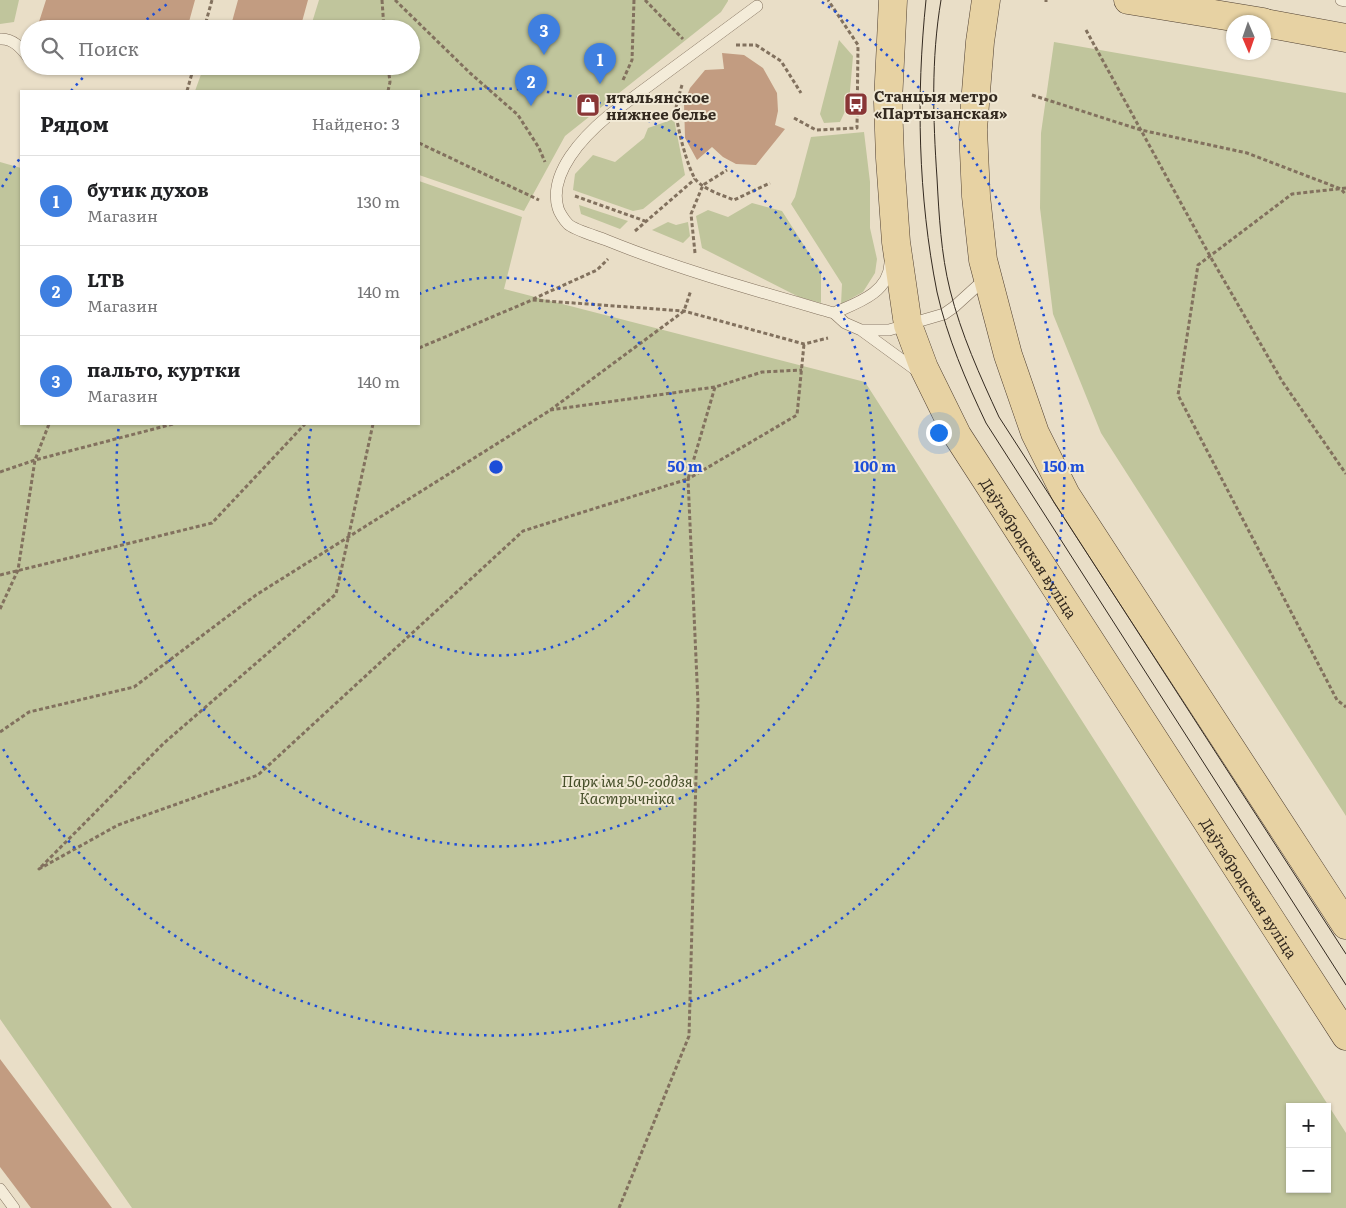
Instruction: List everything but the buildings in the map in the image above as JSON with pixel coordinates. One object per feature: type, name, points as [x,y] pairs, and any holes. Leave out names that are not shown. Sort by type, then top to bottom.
[{"type":"main road","name":"Даўгабродская вуліца","points":[[892,0],[888,102],[896,242],[908,325],[931,382],[957,435],[1346,1036]]},
{"type":"main road","points":[[986,0],[980,42],[974,129],[976,196],[983,260],[1008,355],[1036,433],[1066,496],[1346,925]]},
{"type":"main road","points":[[1128,0],[1226,16]]},
{"type":"main road","points":[[1271,24],[1346,38]]},
{"type":"lane","points":[[1341,0],[1346,1]]},
{"type":"lane","points":[[757,6],[586,134],[567,162],[556,189],[558,208],[568,225],[620,246],[698,273],[834,313],[845,323],[861,330],[931,382]]},
{"type":"lane","points":[[0,39],[7,39],[20,47]]},
{"type":"lane","points":[[834,313],[866,300],[880,288],[888,275],[890,265],[886,226],[893,200]]},
{"type":"lane","points":[[861,330],[889,330],[944,314],[987,277]]},
{"type":"lane","points":[[0,1189],[14,1208]]},
{"type":"path","points":[[206,20],[212,0]]},
{"type":"path","points":[[382,0],[383,20]]},
{"type":"path","points":[[395,0],[416,20]]},
{"type":"path","points":[[608,116],[632,60],[634,0]]},
{"type":"path","points":[[645,0],[696,52]]},
{"type":"path","points":[[794,118],[816,130],[857,128],[858,45],[828,0]]},
{"type":"path","points":[[420,24],[470,73],[518,115],[539,148],[556,189],[645,221]]},
{"type":"path","points":[[1086,30],[1210,256],[1282,381],[1346,474]]},
{"type":"path","points":[[727,45],[756,45],[781,62],[801,93]]},
{"type":"path","points":[[186,90],[191,75]]},
{"type":"path","points":[[388,90],[389,75]]},
{"type":"path","points":[[684,77],[676,107],[676,121],[695,179],[734,200],[770,183]]},
{"type":"path","points":[[1032,95],[1141,130],[1247,153],[1341,189],[1346,195]]},
{"type":"path","points":[[420,144],[558,208]]},
{"type":"path","points":[[0,732],[29,712],[134,687],[256,595],[549,411],[684,311],[698,273],[691,214],[703,185],[727,170]]},
{"type":"path","points":[[1346,188],[1292,194],[1198,265],[1178,395],[1337,700],[1346,707]]},
{"type":"path","points":[[420,348],[532,300],[684,311],[804,344],[828,338]]},
{"type":"path","points":[[373,425],[336,594],[164,743],[39,868],[118,825],[258,775],[523,531],[688,479],[797,415],[804,344]]},
{"type":"path","points":[[549,411],[715,388],[762,372],[802,370]]},
{"type":"path","points":[[619,1208],[689,1036],[698,703],[688,479],[715,388]]},
{"type":"path","points":[[0,609],[18,570],[35,460],[49,425]]},
{"type":"path","points":[[0,472],[35,460],[169,425]]},
{"type":"path","points":[[0,575],[212,523],[304,425]]},
{"type":"green space","points":[[0,0],[19,0],[14,22],[0,24]]},
{"type":"green space","points":[[319,0],[728,0],[721,12],[565,136],[524,211],[420,175],[420,90],[195,90],[201,75],[420,75],[420,20],[313,20]]},
{"type":"green space","points":[[839,40],[853,56],[849,103],[840,122],[824,123],[820,114]]},
{"type":"green space","points":[[1054,42],[1346,93],[1346,816],[1101,433],[1053,314],[1040,208],[1041,133]]},
{"type":"green space","points":[[674,119],[685,175],[643,209],[633,211],[573,190],[575,174],[593,155],[615,162],[644,138],[648,128]]},
{"type":"green space","points":[[864,132],[870,182],[870,228],[877,259],[875,273],[863,292],[841,304],[842,284],[791,204],[795,197],[811,137]]},
{"type":"green space","name":"Парк імя 50-годдзя Кастрычніка","points":[[0,162],[20,168],[20,425],[420,425],[420,181],[522,217],[504,289],[865,382],[1327,1103],[1286,1103],[1286,1193],[1331,1193],[1331,1110],[1346,1133],[1346,1208],[132,1208],[0,1019]]},
{"type":"green space","points":[[752,203],[782,211],[821,272],[821,303],[799,297],[702,248],[696,216],[708,210],[728,217]]},
{"type":"green space","points":[[579,205],[628,221],[620,229],[581,214]]},
{"type":"green space","points":[[668,222],[676,225],[688,222],[690,236],[683,243],[652,230]]},
{"type":"tram line","points":[[926,0],[920,109],[926,219],[941,309],[964,375],[986,423],[1346,985]]},
{"type":"tram line","points":[[941,0],[934,67],[934,111],[941,234],[944,263],[950,290],[965,339],[978,370],[999,417],[1346,954]]},
{"type":"place","name":"пальто, куртки","points":[[544,55]]},
{"type":"place","name":"бутик духов","points":[[600,84]]},
{"type":"place","name":"Станцыя метро «Партызанская»","points":[[856,104]]},
{"type":"place","name":"итальянское нижнее белье","points":[[588,105]]},
{"type":"place","name":"LTB","points":[[531,106]]}]
